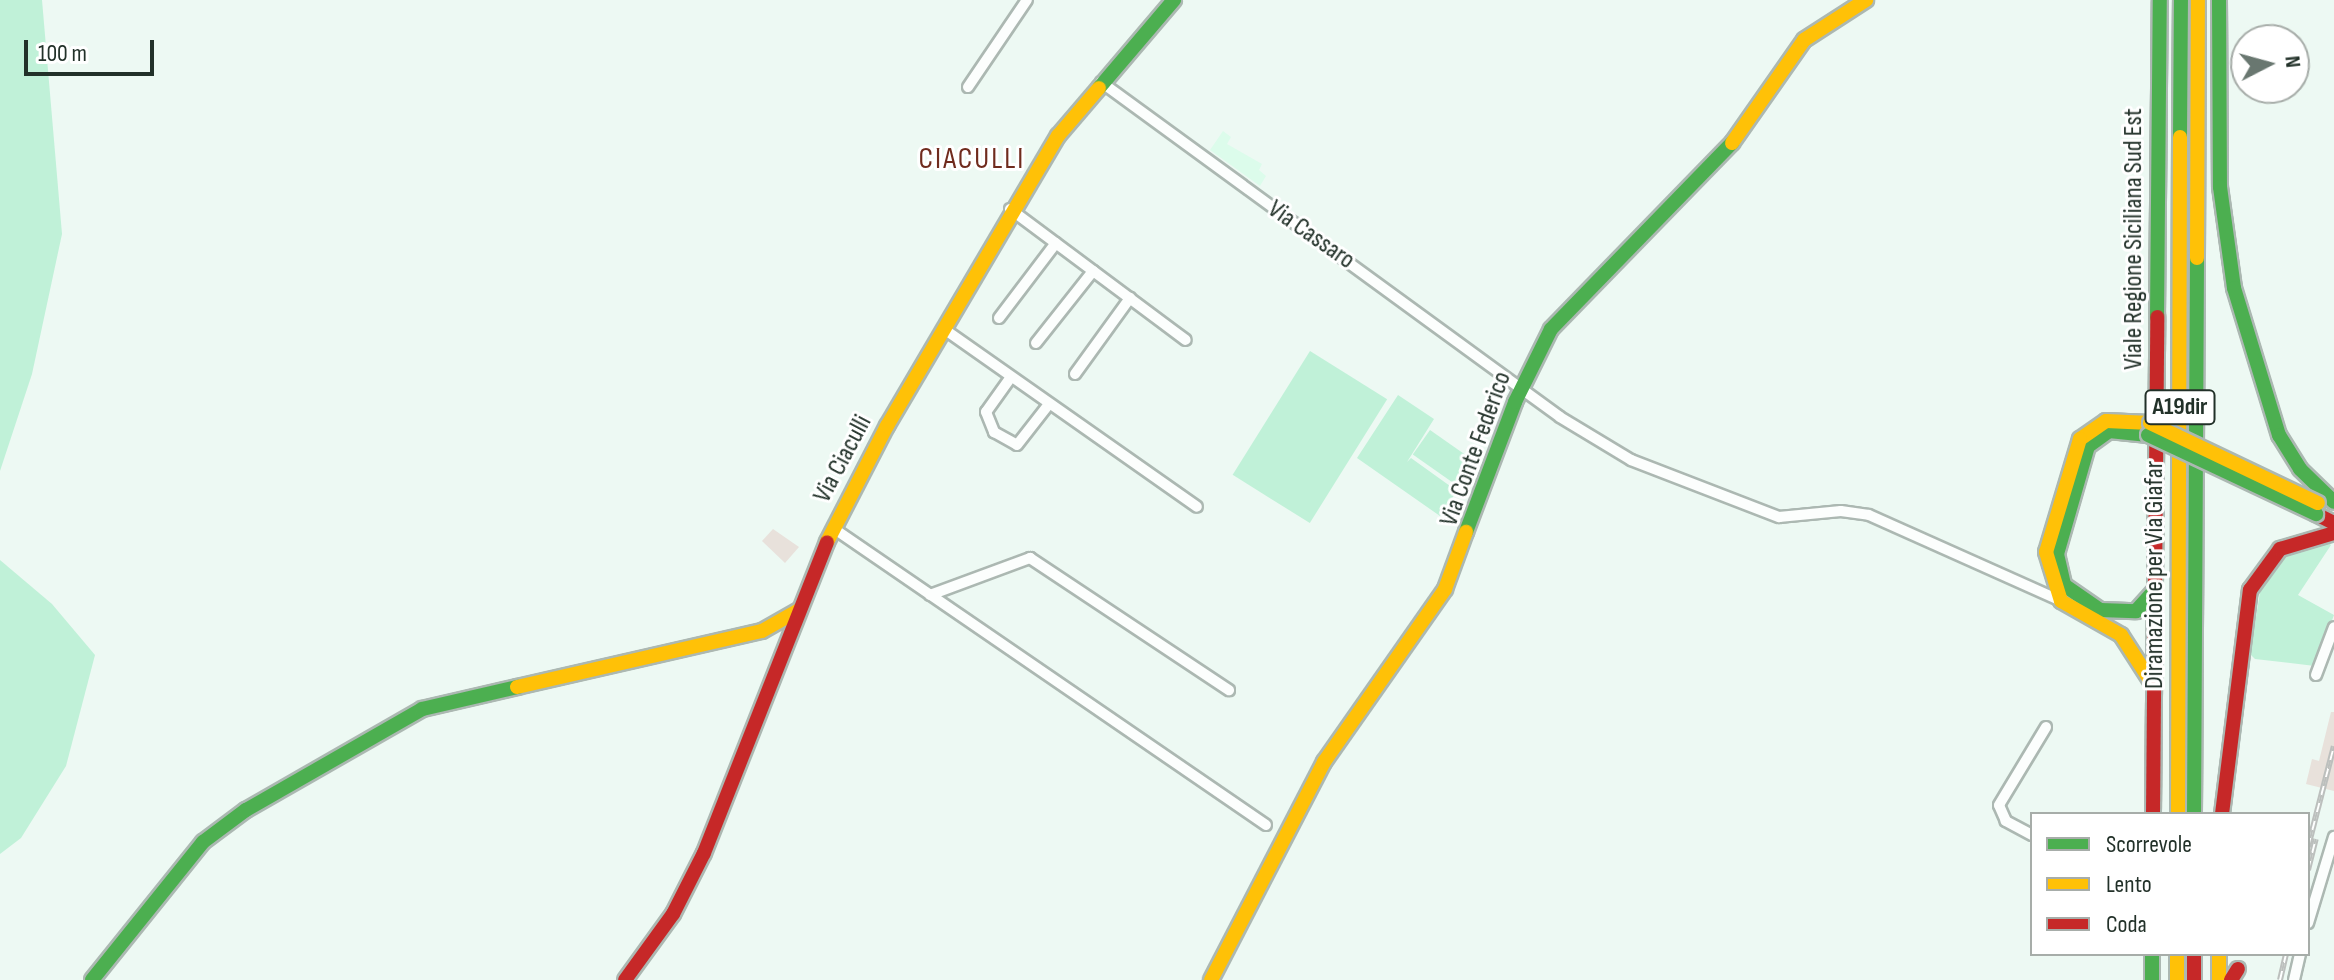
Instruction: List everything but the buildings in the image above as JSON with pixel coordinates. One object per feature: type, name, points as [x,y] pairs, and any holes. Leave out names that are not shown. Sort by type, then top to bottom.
[{"type":"main road","name":"Via Ciaculli","points":[[625,980],[673,914],[704,853],[833,528],[1010,209],[1101,82],[1174,0]]},
{"type":"main road","name":"Via Conte Federico","points":[[1211,980],[1324,762],[1445,589],[1522,387],[1551,329],[1737,138],[1788,56],[1826,22],[1866,0]]},
{"type":"main road","name":"Viale Regione Siciliana Sud Est","points":[[2153,812],[2160,0]]},
{"type":"main road","name":"Diramazione per Via Giafar","points":[[2178,812],[2181,0]]},
{"type":"main road","name":"Diramazione per Via Giafar","points":[[2194,812],[2198,0]]},
{"type":"main road","points":[[2219,0],[2226,238],[2273,419],[2300,469],[2334,502]]},
{"type":"main road","points":[[2154,695],[2147,668],[2121,635],[2061,601],[2052,588],[2046,552],[2072,453],[2106,421],[2149,429],[2334,510]]},
{"type":"main road","points":[[2154,591],[2136,611],[2100,610],[2064,585],[2057,554],[2088,446],[2109,431],[2149,429],[2334,523]]},
{"type":"main road","points":[[2222,812],[2245,610],[2257,574],[2280,549],[2334,533]]},
{"type":"main road","points":[[92,980],[203,842],[246,810],[422,709],[762,631],[799,610]]},
{"type":"main road","points":[[2121,635],[2154,625]]},
{"type":"main road","points":[[2152,956],[2152,980]]},
{"type":"main road","points":[[2177,956],[2177,980]]},
{"type":"main road","points":[[2194,956],[2194,980]]},
{"type":"main road","points":[[2219,956],[2219,980]]},
{"type":"street","points":[[968,87],[1027,0]]},
{"type":"street","points":[[2226,238],[2228,0]]},
{"type":"street","name":"Via Cassaro","points":[[1101,82],[1522,387],[1631,460],[1735,505],[1779,517],[1869,515],[2061,601]]},
{"type":"street","points":[[1010,209],[1186,340]]},
{"type":"street","points":[[999,318],[1056,243]]},
{"type":"street","points":[[1036,343],[1093,271]]},
{"type":"street","points":[[1075,374],[1130,298]]},
{"type":"street","points":[[944,329],[1197,507]]},
{"type":"street","points":[[1011,377],[986,412],[994,432],[1017,445],[1049,404]]},
{"type":"street","points":[[833,528],[1266,825]]},
{"type":"street","points":[[930,595],[1030,558],[1229,690]]},
{"type":"street","points":[[2316,675],[2334,627]]},
{"type":"street","points":[[2030,834],[2006,821],[1999,805],[2046,727]]},
{"type":"street","points":[[2310,916],[2334,837]]},
{"type":"street","points":[[2294,980],[2300,956]]},
{"type":"shaded area","points":[[0,0],[42,0],[62,234],[32,374],[0,471]]},
{"type":"shaded area","points":[[1223,131],[1231,137],[1227,144],[1262,164],[1259,170],[1266,176],[1260,186],[1210,150]]},
{"type":"shaded area","points":[[1310,351],[1387,399],[1310,523],[1233,475]]},
{"type":"shaded area","points":[[1398,395],[1434,419],[1407,462],[1411,458],[1457,491],[1440,516],[1357,458]]},
{"type":"shaded area","points":[[1430,430],[1477,463],[1459,487],[1413,455]]},
{"type":"shaded area","points":[[2325,540],[2331,545],[2298,595],[2334,615],[2315,666],[2255,659],[2250,654],[2261,586],[2280,557]]},
{"type":"shaded area","points":[[0,560],[52,604],[95,655],[66,766],[21,838],[0,854]]},
{"type":"railway","points":[[2310,839],[2334,746]]},
{"type":"railway","points":[[2310,862],[2316,839]]},
{"type":"railway","points":[[2280,980],[2286,956]]},
{"type":"traffic: fast","points":[[1099,88],[1174,0]]},
{"type":"traffic: fast","points":[[2157,317],[2160,0]]},
{"type":"traffic: fast","points":[[2180,137],[2181,0]]},
{"type":"traffic: fast","points":[[2219,0],[2220,187],[2234,288],[2279,435],[2300,469],[2334,502]]},
{"type":"traffic: fast","points":[[1466,532],[1515,402],[1551,329],[1732,143]]},
{"type":"traffic: fast","points":[[2194,812],[2197,258]]},
{"type":"traffic: fast","points":[[2148,435],[2109,431],[2088,446],[2057,554],[2064,585],[2100,610],[2136,611],[2154,591]]},
{"type":"traffic: fast","points":[[2148,435],[2316,514]]},
{"type":"traffic: fast","points":[[92,980],[203,842],[246,810],[422,709],[517,687]]},
{"type":"traffic: fast","points":[[2152,956],[2152,980]]},
{"type":"traffic: slow","points":[[1732,143],[1804,40],[1866,0]]},
{"type":"traffic: slow","points":[[2197,258],[2198,0]]},
{"type":"traffic: slow","points":[[827,542],[887,426],[1058,136],[1099,88]]},
{"type":"traffic: slow","points":[[2178,812],[2180,137]]},
{"type":"traffic: slow","points":[[2150,423],[2106,421],[2080,439],[2046,552],[2061,601],[2121,635],[2150,680]]},
{"type":"traffic: slow","points":[[2150,423],[2318,503]]},
{"type":"traffic: slow","points":[[1211,980],[1324,762],[1445,589],[1466,532]]},
{"type":"traffic: slow","points":[[517,687],[762,631],[799,610]]},
{"type":"traffic: slow","points":[[2177,956],[2177,980]]},
{"type":"traffic: slow","points":[[2219,956],[2219,980]]},
{"type":"traffic: jam","points":[[2153,812],[2157,317]]},
{"type":"traffic: jam","points":[[2316,514],[2334,523]]},
{"type":"traffic: jam","points":[[2222,812],[2250,590],[2280,549],[2334,533]]},
{"type":"traffic: jam","points":[[625,980],[673,914],[704,853],[827,542]]},
{"type":"traffic: jam","points":[[2194,956],[2194,980]]},
{"type":"traffic: jam","points":[[2231,980],[2238,969]]},
{"type":"district","name":"CIACULLI","points":[[972,159]]}]
